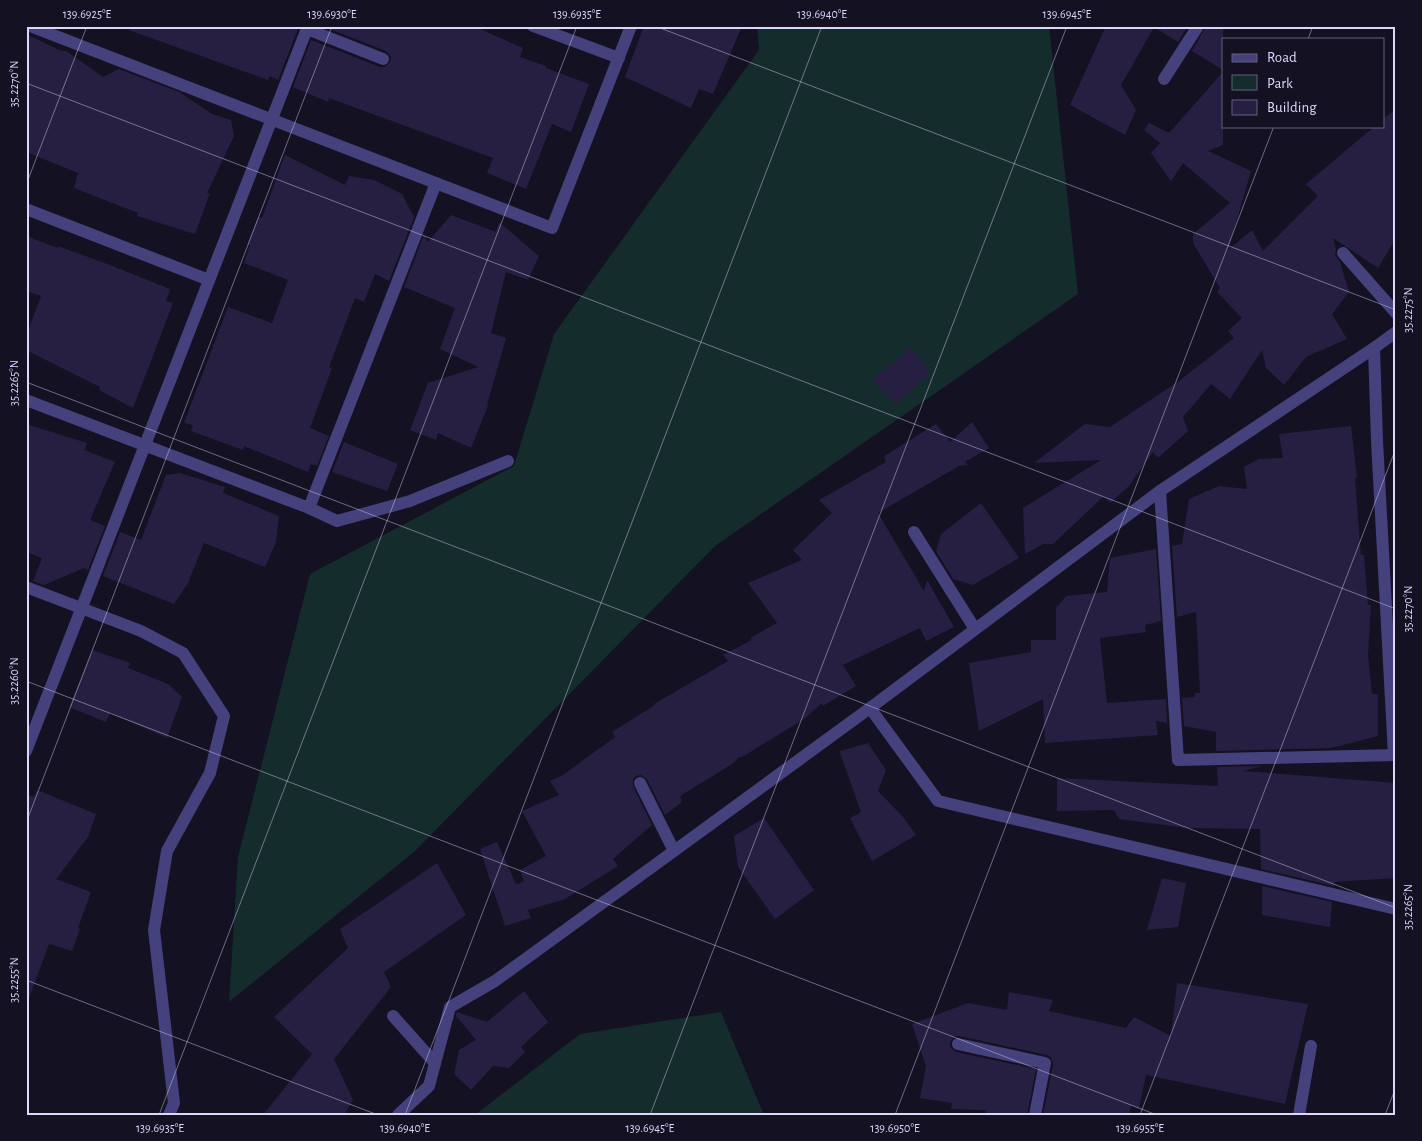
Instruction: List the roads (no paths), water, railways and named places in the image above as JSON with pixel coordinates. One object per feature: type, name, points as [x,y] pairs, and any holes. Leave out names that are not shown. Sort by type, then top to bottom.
[{"type":"street","points":[[30,26],[552,228],[631,26]]},
{"type":"street","points":[[533,26],[619,58]]},
{"type":"street","points":[[1164,79],[1198,26]]},
{"type":"street","points":[[26,751],[307,28],[383,58]]},
{"type":"street","points":[[310,508],[436,183]]},
{"type":"street","points":[[26,209],[209,280]]},
{"type":"street","points":[[1343,253],[1396,313]]},
{"type":"street","points":[[398,1115],[429,1086],[450,1007],[495,981],[674,851],[870,708],[1160,490],[1396,332]]},
{"type":"street","points":[[1160,490],[1178,760],[1395,755],[1377,440],[1374,348]]},
{"type":"street","points":[[26,400],[310,508],[337,521],[410,501],[508,461]]},
{"type":"street","points":[[914,532],[975,629]]},
{"type":"street","points":[[26,587],[141,631],[183,653],[224,716],[210,773],[166,851],[154,930],[174,1103],[169,1115]]},
{"type":"street","points":[[870,708],[938,801],[1396,909]]},
{"type":"street","points":[[640,783],[674,851]]},
{"type":"street","points":[[393,1016],[435,1062]]},
{"type":"street","points":[[958,1044],[1045,1063],[1035,1115]]},
{"type":"street","points":[[1299,1115],[1311,1046]]}]
